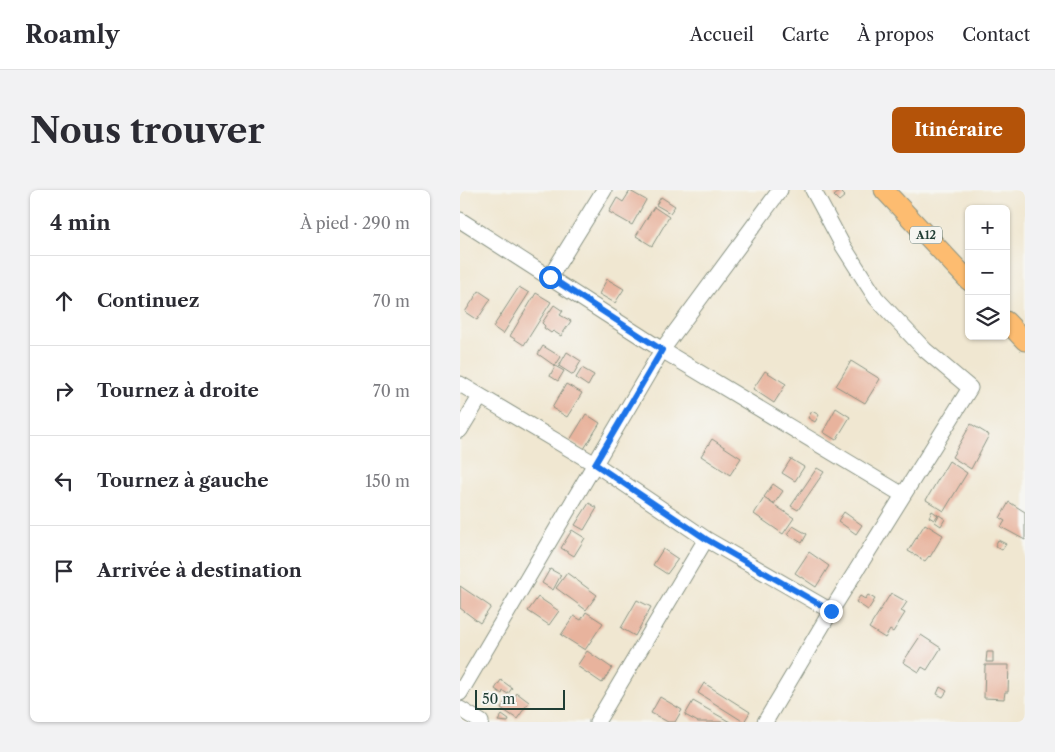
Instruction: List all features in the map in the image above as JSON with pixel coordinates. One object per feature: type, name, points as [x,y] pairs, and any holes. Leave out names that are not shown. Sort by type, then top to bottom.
[{"type":"main road","name":"A12","points":[[884,190],[965,277]]},
{"type":"main road","points":[[1010,325],[1025,341]]},
{"type":"street","points":[[550,277],[604,190]]},
{"type":"street","points":[[460,693],[662,350],[780,190]]},
{"type":"street","points":[[765,722],[831,611],[970,388],[926,350],[876,298],[843,246],[813,190]]},
{"type":"street","points":[[460,220],[662,350],[903,495]]},
{"type":"street","points":[[460,384],[595,464],[706,539],[831,611]]},
{"type":"street","points":[[460,430],[480,397]]},
{"type":"street","points":[[597,722],[706,539]]},
{"type":"street","points":[[460,709],[482,722]]},
{"type":"building","points":[[630,191],[646,200],[632,225],[609,212],[617,198],[623,202]]},
{"type":"building","points":[[840,191],[845,196],[839,201],[834,196]]},
{"type":"building","points":[[661,197],[675,206],[670,213],[656,205]]},
{"type":"building","points":[[654,207],[669,217],[652,246],[636,236]]},
{"type":"building","points":[[607,279],[624,289],[615,303],[599,294]]},
{"type":"building","points":[[519,287],[529,293],[503,334],[493,327]]},
{"type":"building","points":[[479,291],[491,299],[477,320],[465,312]]},
{"type":"building","points":[[536,293],[551,302],[524,345],[510,336]]},
{"type":"building","points":[[554,305],[563,311],[560,315],[571,321],[561,336],[553,331],[551,333],[544,328],[545,326],[542,323]]},
{"type":"building","points":[[543,346],[561,357],[555,366],[538,354]]},
{"type":"building","points":[[567,352],[581,361],[573,375],[559,366]]},
{"type":"building","points":[[851,361],[880,379],[865,403],[836,386]]},
{"type":"building","points":[[555,366],[564,371],[558,381],[550,376]]},
{"type":"building","points":[[582,368],[594,375],[588,386],[576,378]]},
{"type":"building","points":[[765,371],[786,384],[774,403],[753,389]]},
{"type":"building","points":[[566,384],[582,393],[567,417],[552,408]]},
{"type":"building","points":[[836,408],[850,417],[836,440],[823,432]]},
{"type":"building","points":[[812,411],[819,415],[815,422],[808,418]]},
{"type":"building","points":[[586,414],[600,423],[584,449],[570,440]]},
{"type":"building","points":[[971,424],[989,435],[971,469],[952,457]]},
{"type":"building","points":[[712,439],[741,458],[730,475],[701,456]]},
{"type":"building","points":[[791,459],[804,467],[795,481],[782,473]]},
{"type":"building","points":[[949,461],[967,473],[944,511],[926,500]]},
{"type":"building","points":[[817,468],[824,472],[798,510],[791,506]]},
{"type":"building","points":[[773,484],[783,491],[774,504],[764,497]]},
{"type":"building","points":[[764,498],[794,518],[783,534],[754,514]]},
{"type":"building","points":[[1009,502],[1025,512],[1025,540],[1001,527],[1005,521],[1000,518]]},
{"type":"building","points":[[589,503],[597,508],[584,530],[575,525]]},
{"type":"building","points":[[932,511],[938,515],[934,520],[929,517]]},
{"type":"building","points":[[844,512],[862,525],[856,534],[838,521]]},
{"type":"building","points":[[939,515],[945,519],[941,526],[935,522]]},
{"type":"building","points":[[925,524],[943,535],[930,557],[925,561],[908,551]]},
{"type":"building","points":[[793,526],[807,534],[802,543],[787,534]]},
{"type":"building","points":[[572,530],[585,538],[574,556],[561,548]]},
{"type":"building","points":[[998,540],[1006,544],[1002,550],[995,546]]},
{"type":"building","points":[[663,549],[678,559],[667,574],[653,565]]},
{"type":"building","points":[[809,552],[829,566],[816,587],[795,573]]},
{"type":"building","points":[[550,569],[561,575],[553,590],[542,583]]},
{"type":"building","points":[[567,573],[597,595],[586,610],[556,588]]},
{"type":"building","points":[[460,586],[491,607],[480,623],[460,608]]},
{"type":"building","points":[[891,593],[907,602],[901,611],[905,613],[893,632],[890,630],[885,638],[869,628]]},
{"type":"building","points":[[868,595],[875,599],[868,610],[856,602],[860,596],[865,599]]},
{"type":"building","points":[[538,597],[559,611],[549,625],[528,611]]},
{"type":"building","points":[[637,600],[651,607],[635,636],[621,628]]},
{"type":"building","points":[[586,612],[603,623],[585,650],[561,635],[574,616],[581,620]]},
{"type":"building","points":[[921,635],[941,648],[927,670],[922,667],[919,672],[903,662]]},
{"type":"building","points":[[587,651],[612,668],[602,683],[577,666]]},
{"type":"building","points":[[987,652],[993,652],[993,662],[986,662]]},
{"type":"building","points":[[985,665],[1009,665],[1008,692],[1005,692],[1004,699],[984,698]]},
{"type":"building","points":[[501,680],[512,688],[508,694],[503,691],[502,694],[495,689]]},
{"type":"building","points":[[704,683],[750,712],[744,722],[698,693]]},
{"type":"building","points":[[940,687],[947,691],[943,697],[937,694]]},
{"type":"building","points":[[517,693],[529,702],[517,719],[501,708],[510,695],[514,698]]},
{"type":"building","points":[[660,697],[682,710],[675,722],[668,722],[651,713]]},
{"type":"building","points":[[693,701],[730,722],[698,722],[685,715]]},
{"type":"building","points":[[502,715],[509,720],[508,722],[498,721]]},
{"type":"route","points":[[550,277],[662,350],[595,464],[706,539],[831,611]]}]
